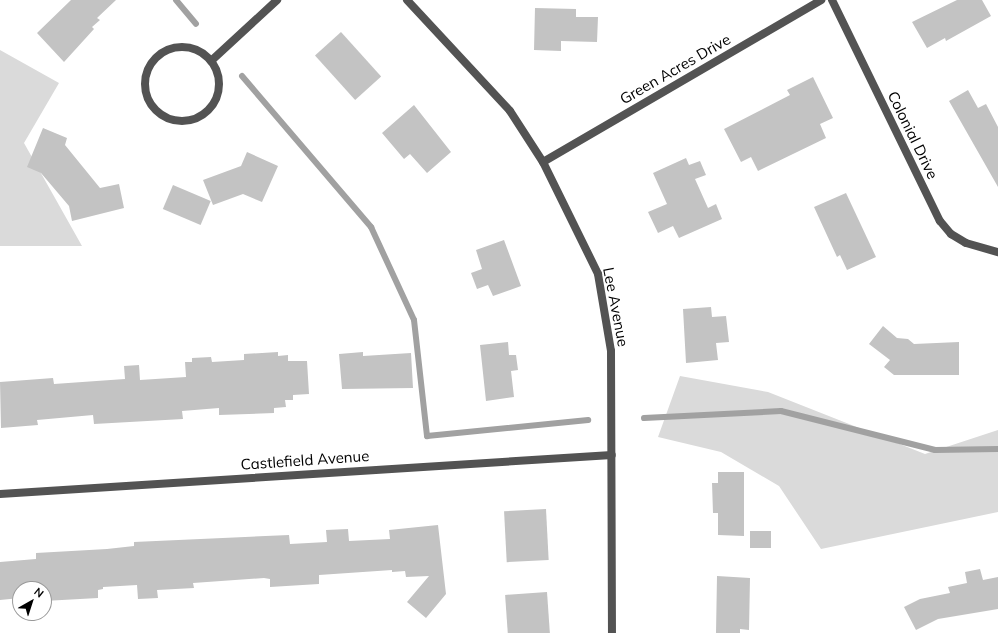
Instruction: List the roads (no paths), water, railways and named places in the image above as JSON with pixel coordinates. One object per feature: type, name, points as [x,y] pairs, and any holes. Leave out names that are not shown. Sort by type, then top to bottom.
[{"type":"street","points":[[211,61],[277,0]]},
{"type":"street","name":"Lee Avenue","points":[[408,0],[510,111],[543,162],[598,274],[611,351],[612,633]]},
{"type":"street","name":"Green Acres Drive","points":[[543,162],[821,0]]},
{"type":"street","name":"Colonial Drive","points":[[832,0],[940,221],[951,234],[966,243],[998,252]]},
{"type":"street","points":[[176,47],[189,48],[201,52],[211,61],[217,73],[219,85],[216,98],[205,113],[193,119],[181,121],[163,116],[154,108],[146,92],[145,80],[154,59],[164,51],[176,47]]},
{"type":"street","name":"Castlefield Avenue","points":[[0,494],[612,455]]},
{"type":"waterway","points":[[176,0],[196,24]]},
{"type":"waterway","points":[[242,76],[371,227],[414,320],[427,436],[588,420]]},
{"type":"waterway","points":[[644,418],[781,411],[935,450],[998,449]]}]
